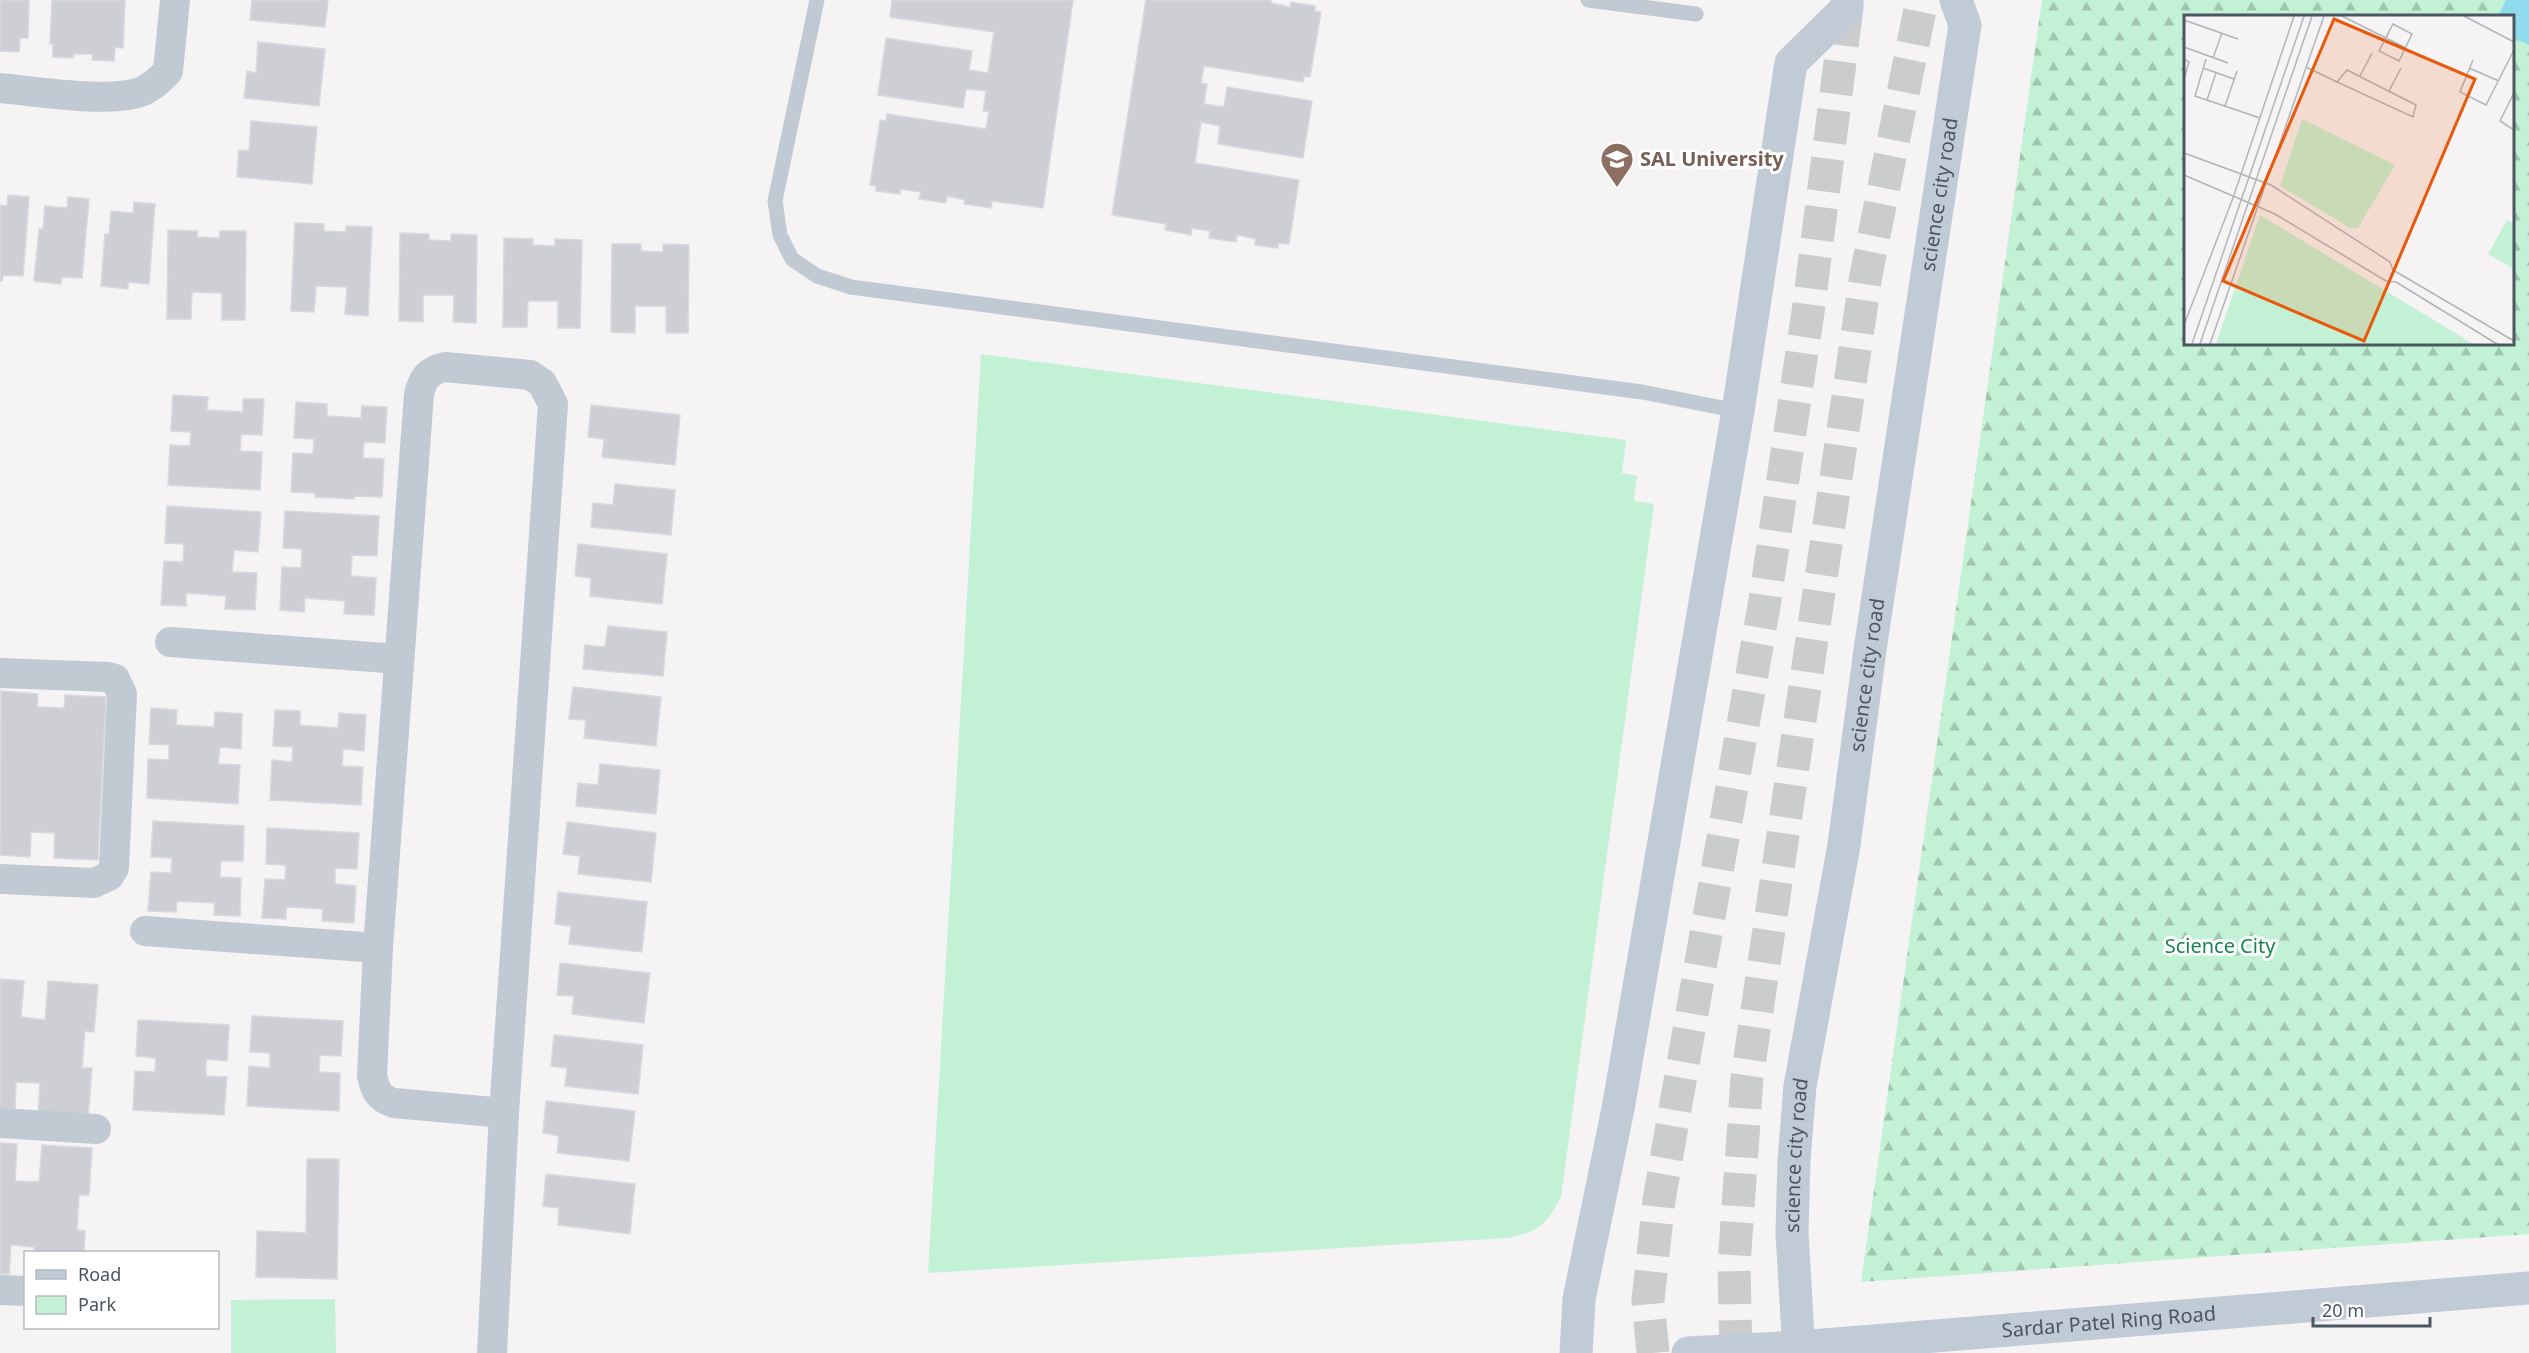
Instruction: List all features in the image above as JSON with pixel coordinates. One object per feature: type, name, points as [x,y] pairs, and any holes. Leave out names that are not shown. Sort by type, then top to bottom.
[{"type":"street","points":[[0,88],[102,96],[142,91],[159,81],[168,71],[175,0]]},
{"type":"street","name":"science city road","points":[[1799,1350],[1792,1233],[1794,1160],[1800,1086],[1844,845],[1871,643],[1965,25],[1956,0]]},
{"type":"street","points":[[1576,1353],[1579,1299],[1618,1109],[1738,411],[1791,63],[1847,4]]},
{"type":"street","points":[[492,1353],[504,1113],[553,404],[542,383],[530,375],[445,367],[432,370],[423,380],[419,394],[378,948],[372,1075],[375,1089],[382,1099],[394,1103],[504,1113]]},
{"type":"street","points":[[170,642],[399,659]]},
{"type":"street","points":[[0,673],[108,677],[115,679],[122,694],[114,868],[110,876],[94,883],[0,879]]},
{"type":"street","points":[[145,931],[378,948]]},
{"type":"street","points":[[0,1123],[96,1129]]},
{"type":"street","name":"Sardar Patel Ring Road","points":[[1688,1353],[1799,1350],[2529,1288]]},
{"type":"street","points":[[0,1290],[24,1291]]},
{"type":"lane","points":[[817,0],[775,201],[780,235],[792,259],[817,276],[851,287],[1642,392],[1738,411]]},
{"type":"lane","points":[[1587,0],[1696,14]]},
{"type":"green space","name":"Science City","points":[[2042,0],[2529,0],[2529,1234],[1861,1282]]},
{"type":"green space","points":[[981,354],[1626,440],[1622,473],[1637,476],[1634,501],[1654,504],[1561,1197],[1546,1221],[1534,1230],[1507,1238],[928,1273]]},
{"type":"green space","points":[[335,1299],[336,1353],[231,1353],[231,1300]]},
{"type":"water","points":[[2506,0],[2529,0],[2529,45],[2514,38],[2514,15],[2498,15]]},
{"type":"building","points":[[0,0],[29,0],[28,38],[20,38],[19,52],[0,51]]},
{"type":"building","points":[[52,0],[125,0],[123,48],[115,47],[114,61],[92,60],[93,54],[74,54],[73,58],[53,57],[53,44],[50,44]]},
{"type":"building","points":[[252,0],[328,0],[325,27],[250,20]]},
{"type":"building","points":[[892,0],[1073,0],[1043,208],[992,201],[991,208],[964,204],[965,200],[947,196],[946,203],[919,199],[921,192],[900,189],[900,194],[876,191],[876,186],[870,185],[880,120],[886,121],[887,114],[986,129],[989,112],[983,111],[986,91],[966,89],[963,108],[878,95],[886,38],[972,51],[969,70],[988,73],[994,32],[890,17]]},
{"type":"building","points":[[1146,0],[1271,0],[1271,3],[1290,7],[1291,2],[1315,6],[1315,11],[1321,12],[1310,77],[1304,76],[1303,82],[1204,66],[1201,83],[1207,84],[1204,104],[1224,107],[1227,87],[1312,101],[1303,158],[1218,144],[1220,126],[1201,122],[1195,163],[1299,180],[1289,244],[1278,243],[1278,248],[1255,245],[1256,239],[1237,235],[1236,242],[1209,238],[1210,231],[1192,228],[1191,235],[1165,230],[1166,224],[1112,215]]},
{"type":"building","points":[[258,42],[325,49],[319,106],[244,98],[247,71],[256,73]]},
{"type":"building","points":[[251,121],[317,127],[312,184],[237,177],[239,150],[249,151]]},
{"type":"building","points":[[8,195],[29,197],[23,276],[3,275],[0,281],[0,205],[7,206]]},
{"type":"building","points":[[68,197],[89,199],[82,278],[62,277],[61,284],[34,281],[39,229],[43,229],[45,206],[67,208]]},
{"type":"building","points":[[134,202],[155,204],[149,284],[128,282],[128,289],[101,286],[105,234],[109,234],[111,211],[133,213]]},
{"type":"building","points":[[295,223],[324,224],[324,231],[346,232],[346,226],[372,227],[368,316],[345,314],[347,287],[316,286],[314,312],[291,311]]},
{"type":"building","points":[[168,230],[198,231],[197,237],[219,238],[220,231],[246,231],[245,320],[222,320],[222,293],[192,292],[191,319],[167,319]]},
{"type":"building","points":[[400,233],[429,234],[429,240],[451,241],[451,234],[477,235],[476,323],[453,322],[454,295],[423,295],[423,322],[399,321]]},
{"type":"building","points":[[504,238],[533,239],[533,245],[555,246],[555,239],[582,240],[580,328],[558,328],[558,301],[528,301],[527,327],[503,327]]},
{"type":"building","points":[[612,244],[641,244],[641,251],[663,252],[663,244],[689,245],[688,333],[666,333],[666,306],[635,306],[635,333],[611,332]]},
{"type":"building","points":[[173,395],[208,397],[207,410],[243,412],[243,399],[264,399],[262,435],[241,434],[240,451],[262,452],[260,490],[168,485],[170,445],[190,446],[191,432],[171,431]]},
{"type":"building","points":[[296,402],[327,404],[327,416],[361,418],[362,406],[387,407],[385,443],[364,442],[363,458],[384,459],[382,497],[355,496],[354,499],[315,497],[316,493],[291,492],[293,453],[313,454],[314,439],[294,438]]},
{"type":"building","points":[[591,405],[680,415],[675,465],[602,457],[604,439],[588,437]]},
{"type":"building","points":[[615,484],[675,490],[671,535],[591,527],[593,503],[613,505]]},
{"type":"building","points":[[167,506],[261,512],[258,552],[234,550],[232,572],[257,573],[255,610],[225,609],[226,596],[186,593],[186,606],[161,605],[164,561],[183,562],[184,544],[165,543]]},
{"type":"building","points":[[285,511],[379,516],[377,556],[352,555],[351,576],[376,578],[374,615],[344,614],[345,601],[305,598],[304,612],[280,610],[282,567],[301,568],[302,549],[283,548]]},
{"type":"building","points":[[578,544],[667,554],[662,604],[590,596],[591,578],[575,576]]},
{"type":"building","points":[[608,626],[667,632],[663,676],[583,669],[585,645],[605,647]]},
{"type":"building","points":[[573,687],[661,697],[656,746],[584,738],[586,720],[569,719]]},
{"type":"building","points":[[1,691],[38,694],[37,707],[64,708],[65,695],[106,697],[98,860],[54,858],[55,833],[31,832],[30,857],[0,855]]},
{"type":"building","points":[[151,708],[177,710],[176,725],[214,727],[215,712],[242,714],[241,749],[220,747],[218,764],[240,765],[238,804],[147,798],[148,759],[169,760],[169,745],[149,744]]},
{"type":"building","points":[[275,710],[300,711],[300,725],[338,728],[339,713],[366,715],[364,751],[343,749],[342,766],[363,767],[361,805],[270,800],[272,760],[292,762],[293,747],[273,746]]},
{"type":"building","points":[[600,764],[660,770],[656,814],[576,806],[578,783],[598,785]]},
{"type":"building","points":[[153,821],[244,826],[243,861],[221,861],[220,877],[241,878],[240,916],[214,915],[215,903],[177,901],[176,912],[148,911],[151,872],[171,873],[172,858],[151,857]]},
{"type":"building","points":[[567,822],[656,833],[651,882],[578,874],[580,856],[563,854]]},
{"type":"building","points":[[267,828],[359,833],[357,869],[335,868],[335,884],[356,886],[354,923],[322,921],[323,909],[286,907],[286,919],[262,918],[265,879],[285,880],[286,865],[266,864]]},
{"type":"building","points":[[558,892],[647,902],[642,952],[569,944],[571,926],[555,924]]},
{"type":"building","points":[[560,963],[650,973],[644,1023],[572,1014],[574,996],[557,995]]},
{"type":"building","points":[[0,979],[24,981],[21,1017],[45,1020],[48,981],[98,985],[94,1032],[85,1031],[82,1068],[92,1068],[88,1118],[38,1114],[40,1083],[16,1082],[15,1111],[0,1110]]},
{"type":"building","points":[[252,1016],[343,1021],[341,1056],[320,1055],[319,1072],[340,1073],[339,1111],[247,1106],[249,1066],[270,1068],[270,1053],[250,1052]]},
{"type":"building","points":[[138,1020],[229,1025],[227,1061],[206,1059],[206,1076],[227,1077],[224,1115],[133,1110],[135,1071],[155,1072],[156,1058],[136,1056]]},
{"type":"building","points":[[554,1035],[643,1045],[638,1094],[565,1086],[567,1068],[551,1066]]},
{"type":"building","points":[[546,1101],[635,1111],[629,1161],[557,1153],[559,1136],[543,1133]]},
{"type":"building","points":[[0,1143],[17,1144],[15,1181],[39,1182],[42,1145],[92,1148],[89,1195],[79,1195],[77,1230],[85,1231],[84,1251],[34,1251],[34,1247],[11,1245],[9,1274],[0,1274]]},
{"type":"building","points":[[307,1159],[339,1159],[337,1279],[256,1277],[257,1231],[306,1233]]},
{"type":"building","points":[[546,1174],[635,1184],[630,1234],[558,1225],[559,1208],[543,1206]]},
{"type":"tunnel","points":[[1736,1353],[1734,1265],[1747,1078],[1866,275],[1922,0]]},
{"type":"tunnel","points":[[1653,1353],[1648,1300],[1659,1200],[1764,606],[1808,312],[1847,8]]},
{"type":"place","name":"SAL University","points":[[1617,188]]}]
